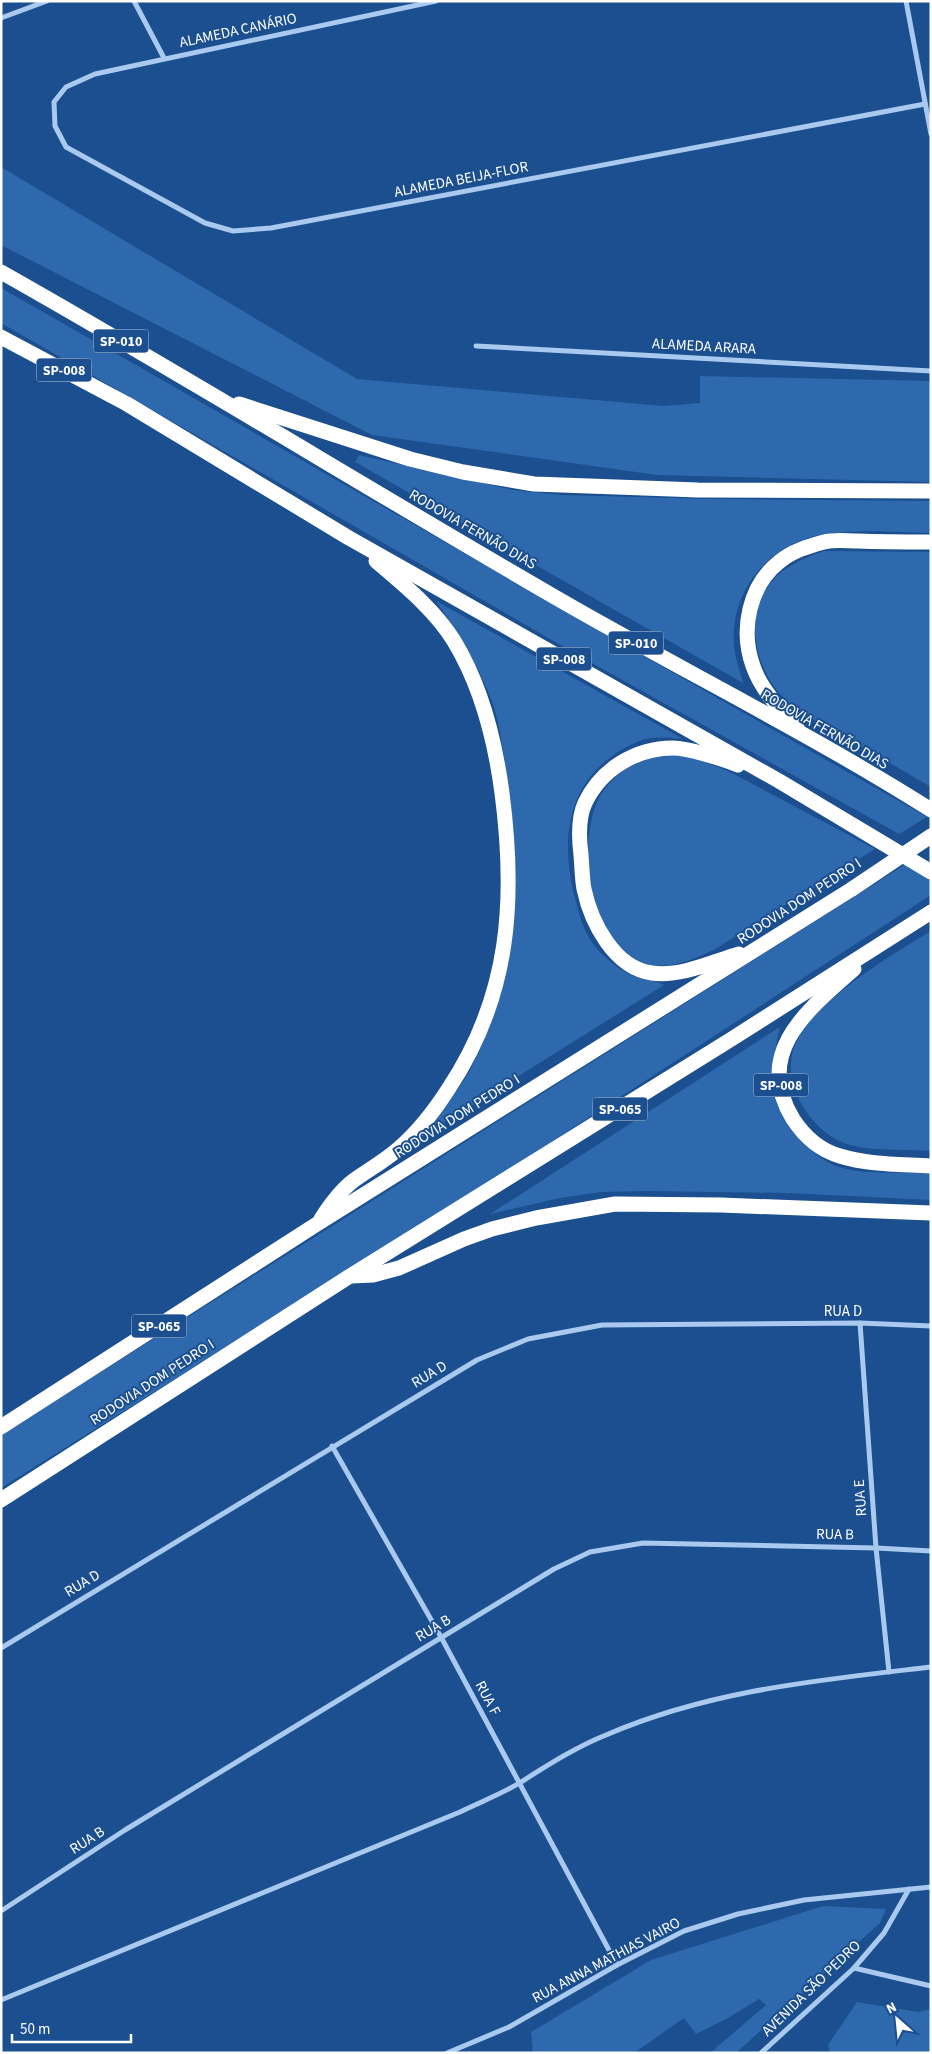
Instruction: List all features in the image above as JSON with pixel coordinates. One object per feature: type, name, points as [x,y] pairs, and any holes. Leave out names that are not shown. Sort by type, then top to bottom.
[{"type":"highway","name":"RODOVIA FERNÃO DIAS","points":[[1,272],[584,615],[806,737],[931,810]]},
{"type":"highway","name":"SP-008","points":[[1,336],[127,404],[349,538],[780,781],[931,872]]},
{"type":"highway","points":[[210,394],[410,459],[463,472],[534,484],[698,490],[931,491]]},
{"type":"highway","points":[[317,1224],[333,1201],[353,1181],[376,1167],[398,1149],[425,1121],[449,1088],[487,1016],[506,936],[510,891],[506,825],[500,774],[480,694],[454,640],[433,614],[396,578],[349,538]]},
{"type":"highway","points":[[806,737],[762,685],[753,667],[748,648],[747,629],[749,612],[768,573],[780,561],[798,550],[827,541],[931,542]]},
{"type":"highway","points":[[760,947],[673,974],[650,973],[632,966],[614,952],[590,910],[584,889],[579,835],[584,804],[599,780],[621,762],[648,750],[675,748],[728,761],[780,781]]},
{"type":"highway","name":"RODOVIA DOM PEDRO I","points":[[1,1427],[317,1224],[852,889],[931,836]]},
{"type":"highway","name":"RODOVIA DOM PEDRO I","points":[[1,1500],[350,1276],[730,1040],[931,912]]},
{"type":"highway","name":"SP-008","points":[[887,939],[797,1023],[785,1044],[780,1066],[781,1088],[788,1110],[800,1130],[819,1147],[839,1156],[865,1162],[931,1166]]},
{"type":"highway","points":[[350,1276],[374,1275],[399,1268],[464,1239],[492,1229],[536,1218],[615,1204],[721,1205],[931,1213]]},
{"type":"street","points":[[1,18],[47,1]]},
{"type":"street","points":[[134,1],[164,58]]},
{"type":"street","name":"ALAMEDA CANÁRIO","points":[[54,102],[66,87],[95,74],[436,1]]},
{"type":"street","points":[[906,1],[931,134]]},
{"type":"street","name":"ALAMEDA BEIJA-FLOR","points":[[54,102],[55,126],[66,147],[205,223],[233,231],[281,226],[925,104]]},
{"type":"street","name":"ALAMEDA ARARA","points":[[476,346],[931,371]]},
{"type":"street","name":"RUA D","points":[[1,1648],[477,1360],[528,1339],[602,1325],[860,1323],[931,1326]]},
{"type":"street","name":"RUA E","points":[[860,1323],[876,1548],[889,1672]]},
{"type":"street","name":"RUA F","points":[[332,1446],[441,1637],[617,1965]]},
{"type":"street","name":"RUA B","points":[[1,1911],[125,1830],[554,1568],[590,1552],[644,1543],[931,1551]]},
{"type":"street","points":[[1,2000],[460,1812],[520,1783],[540,1769],[606,1735],[677,1708],[758,1689],[931,1667]]},
{"type":"street","name":"RUA ANNA MATHIAS VAIRO","points":[[447,2053],[509,2027],[617,1965],[684,1931],[738,1914],[804,1900],[931,1887]]},
{"type":"street","name":"AVENIDA SÃO PEDRO","points":[[761,2053],[854,1968],[884,1932],[909,1889]]},
{"type":"street","points":[[854,1968],[931,1986]]},
{"type":"shaded area","points":[[1,167],[357,379],[663,406],[700,403],[700,376],[931,381],[931,482],[657,475],[372,435],[1,245]]},
{"type":"shaded area","points":[[1,288],[927,817],[899,834],[599,667],[1,323]]},
{"type":"shaded area","points":[[359,455],[513,490],[561,495],[712,499],[931,501],[931,533],[840,532],[812,537],[794,543],[779,552],[753,577],[738,609],[734,627],[734,646],[743,683],[355,462]]},
{"type":"shaded area","points":[[824,551],[931,552],[931,787],[798,710],[779,692],[765,671],[760,659],[755,635],[757,611],[761,599],[774,579],[782,572],[802,560]]},
{"type":"shaded area","points":[[436,601],[683,739],[652,738],[644,740],[621,750],[603,763],[589,778],[579,794],[569,831],[569,870],[581,919],[589,938],[610,962],[621,969],[635,977],[664,985],[418,1139],[446,1106],[470,1070],[487,1034],[499,999],[508,963],[516,891],[512,816],[496,716],[485,683],[459,635]]},
{"type":"shaded area","points":[[673,754],[694,758],[728,771],[875,849],[709,952],[678,964],[661,966],[641,962],[618,945],[601,922],[589,876],[588,842],[590,825],[600,796],[615,778],[628,767],[643,759]]},
{"type":"shaded area","points":[[906,864],[931,881],[931,895],[488,1183],[1,1488],[1,1435]]},
{"type":"shaded area","points":[[931,931],[931,1151],[864,1148],[844,1143],[822,1129],[812,1119],[797,1095],[792,1081],[791,1068],[792,1055],[796,1044],[813,1017],[843,990],[886,959]]},
{"type":"shaded area","points":[[780,1027],[774,1060],[774,1090],[777,1104],[792,1131],[816,1154],[839,1167],[872,1172],[931,1173],[931,1200],[789,1193],[601,1192],[560,1198],[490,1214]]},
{"type":"shaded area","points":[[823,1906],[886,1909],[880,1923],[736,2053],[710,2053],[766,2005],[759,1999],[728,2018],[696,2034],[684,2018],[634,2053],[533,2053],[531,2032],[651,1960]]},
{"type":"shaded area","points":[[857,2002],[918,2012],[931,2009],[931,2053],[830,2053],[828,2045]]}]
